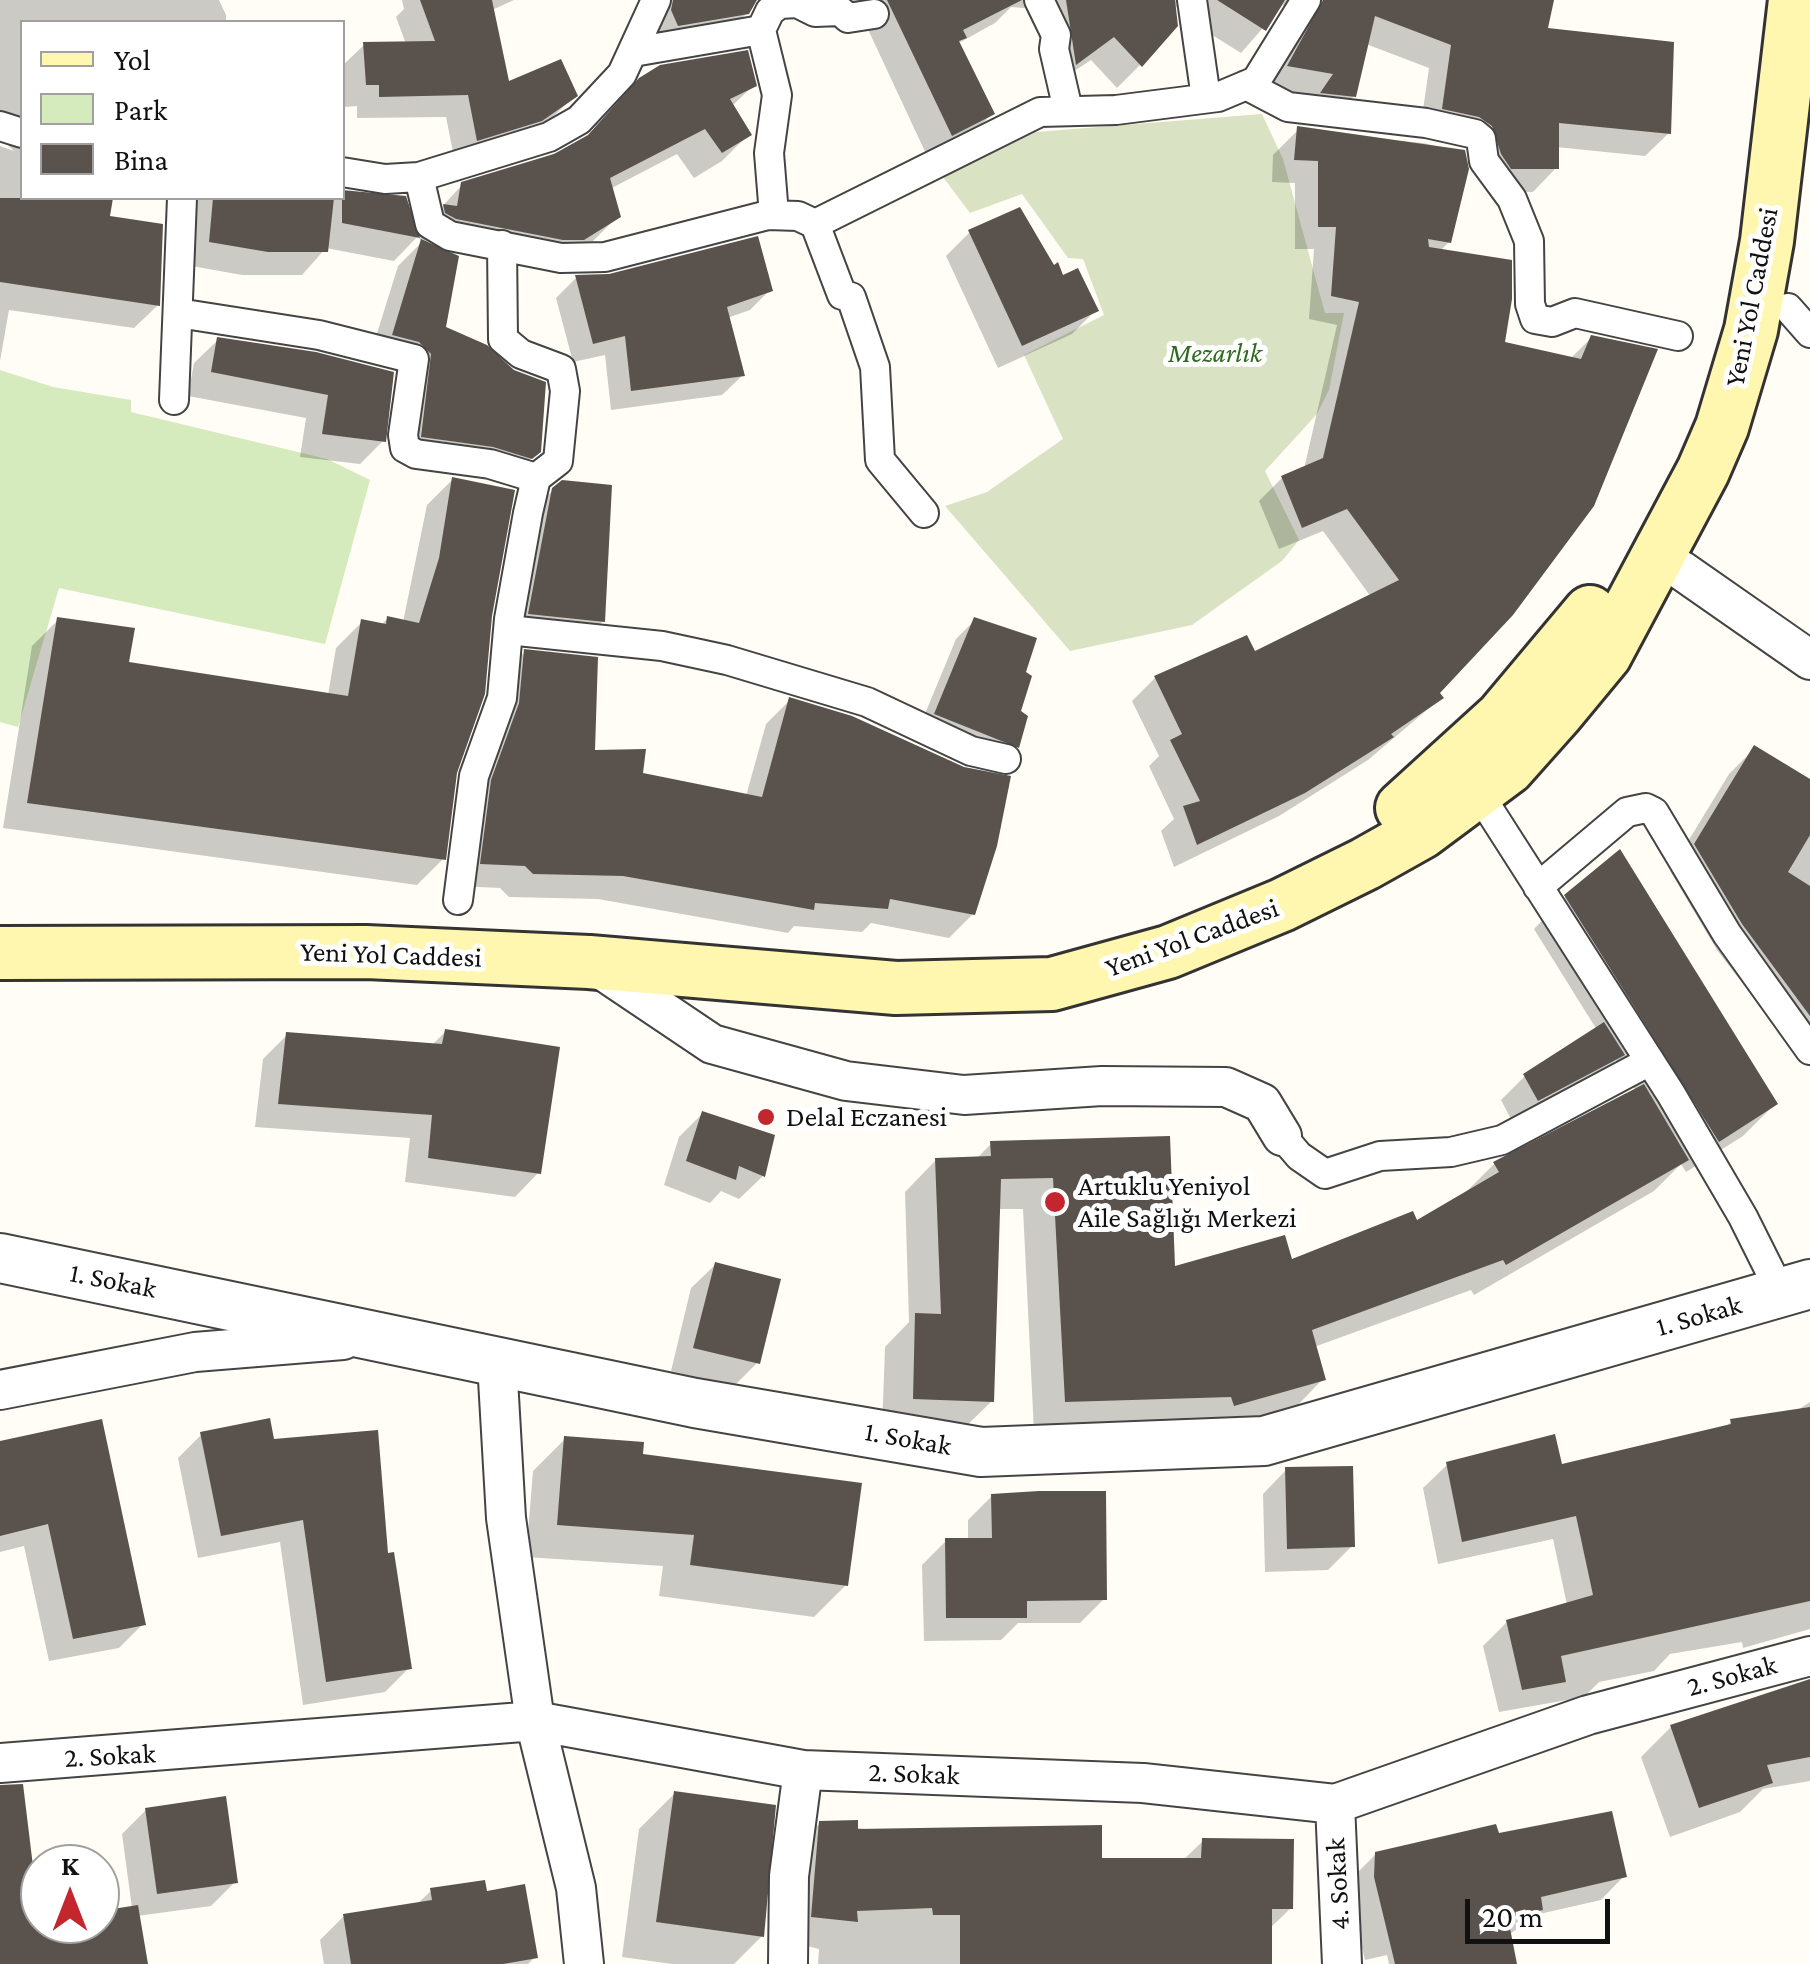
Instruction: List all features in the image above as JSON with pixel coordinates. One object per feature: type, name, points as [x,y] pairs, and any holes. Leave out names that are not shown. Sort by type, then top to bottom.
[{"type":"main road","name":"Yeni Yol Caddesi","points":[[0,919],[302,924],[906,957],[1023,957],[1073,949],[1162,923],[1292,872],[1356,840],[1406,805],[1478,740],[1558,655],[1607,588],[1656,498],[1704,391],[1728,304],[1770,0]]},
{"type":"main road","name":"Yeni Yol Caddesi","points":[[0,953],[366,952],[589,962],[896,988],[1052,984],[1168,952],[1282,905],[1422,832],[1508,768],[1604,654],[1658,561],[1722,427],[1740,375],[1762,273],[1795,0]]},
{"type":"street","points":[[345,172],[384,179],[420,177],[532,146],[579,120],[600,102],[633,52],[656,0]]},
{"type":"street","points":[[1038,0],[1056,35],[1054,49],[1068,110]]},
{"type":"street","points":[[1192,0],[1206,98]]},
{"type":"street","points":[[815,224],[895,188],[1004,126],[1040,112],[1116,110],[1206,98],[1256,81],[1306,0]]},
{"type":"street","points":[[774,215],[769,153],[777,116],[776,95],[761,30],[770,11],[780,4],[796,3],[815,12],[840,11],[848,18],[874,14]]},
{"type":"street","points":[[633,52],[761,30]]},
{"type":"street","points":[[1246,85],[1288,107],[1426,122],[1475,134],[1481,140],[1484,161],[1512,198],[1529,240],[1530,304],[1536,319],[1552,322],[1576,313],[1678,336]]},
{"type":"street","points":[[420,177],[430,224],[450,236],[582,260],[774,215],[798,216],[815,224],[842,295],[851,297],[875,367],[880,460],[924,513]]},
{"type":"street","points":[[174,400],[182,200]]},
{"type":"street","points":[[458,900],[474,776],[502,698],[508,630],[536,478],[558,460],[565,391],[562,369],[521,354],[503,339],[502,246]]},
{"type":"street","points":[[1788,308],[1810,334]]},
{"type":"street","points":[[178,313],[319,335],[414,360],[402,435],[405,448],[416,454],[490,464],[536,478]]},
{"type":"street","points":[[1681,570],[1810,660]]},
{"type":"street","points":[[508,630],[662,646],[728,660],[867,702],[971,751],[1006,759]]},
{"type":"street","points":[[1538,886],[1627,812],[1646,808],[1654,812],[1727,934],[1810,1050]]},
{"type":"street","points":[[1490,810],[1650,1061],[1743,1216],[1796,1288]]},
{"type":"street","points":[[589,962],[712,1044],[846,1082],[964,1095],[1102,1086],[1226,1087],[1262,1102],[1299,1156],[1326,1174],[1380,1156],[1451,1152],[1502,1140],[1650,1061]]},
{"type":"street","name":"1. Sokak","points":[[0,1258],[694,1403],[981,1452],[1264,1441],[1796,1288]]},
{"type":"street","points":[[0,1390],[195,1352],[378,1337]]},
{"type":"street","points":[[497,1362],[506,1518],[535,1721],[576,1888],[584,1964]]},
{"type":"street","name":"2. Sokak","points":[[0,1762],[535,1721],[803,1770],[1143,1783],[1334,1804],[1588,1716],[1810,1656]]},
{"type":"street","points":[[788,1964],[789,1876],[803,1770]]},
{"type":"street","name":"4. Sokak","points":[[1334,1804],[1342,1964]]},
{"type":"green space","name":"Mezarlık","points":[[1262,114],[1283,159],[1325,313],[1344,313],[1329,390],[1317,414],[1265,471],[1299,540],[1282,561],[1192,625],[1070,651],[945,506],[987,492],[1063,439],[1024,355],[1104,315],[1083,259],[1068,258],[1022,194],[970,213],[943,177],[1036,132]]},
{"type":"green space","points":[[0,370],[53,387],[131,400],[131,412],[327,459],[370,480],[325,644],[59,588],[18,727],[0,722]]},
{"type":"building","points":[[420,0],[492,0],[509,81],[561,59],[578,96],[542,121],[477,141],[468,95],[379,97],[379,85],[366,85],[363,42],[435,41]]},
{"type":"building","points":[[673,0],[757,0],[749,14],[678,26],[671,10]]},
{"type":"building","points":[[887,0],[1022,0],[963,30],[967,38],[959,41],[995,114],[952,136]]},
{"type":"building","points":[[1066,0],[1175,0],[1178,26],[1142,67],[1114,37],[1076,65]]},
{"type":"building","points":[[1217,0],[1285,0],[1266,31]]},
{"type":"building","points":[[1323,0],[1554,0],[1548,28],[1674,42],[1671,134],[1559,123],[1559,169],[1511,169],[1501,154],[1492,126],[1479,117],[1442,109],[1451,45],[1375,16],[1356,97],[1320,93],[1333,74],[1287,66]]},
{"type":"building","points":[[748,50],[757,86],[730,99],[752,135],[722,153],[705,129],[610,178],[621,217],[584,240],[563,240],[456,219],[445,213],[443,204],[457,206],[461,182],[554,154],[588,135],[639,78],[660,65]]},
{"type":"building","points":[[1297,126],[1465,150],[1469,169],[1451,243],[1428,239],[1429,247],[1512,260],[1512,299],[1505,342],[1581,359],[1591,335],[1658,349],[1594,506],[1513,615],[1440,693],[1444,698],[1391,734],[1394,737],[1305,793],[1197,845],[1183,806],[1200,801],[1170,740],[1182,734],[1154,676],[1247,635],[1255,651],[1399,580],[1347,509],[1302,528],[1281,476],[1323,458],[1359,302],[1331,296],[1336,227],[1318,227],[1318,161],[1294,160]]},
{"type":"building","points":[[345,190],[406,196],[420,238],[342,223]]},
{"type":"building","points":[[0,198],[113,200],[110,216],[163,224],[160,306],[0,282]]},
{"type":"building","points":[[213,200],[334,200],[328,252],[268,252],[209,242]]},
{"type":"building","points":[[1020,207],[1063,275],[1078,268],[1099,311],[1022,346],[968,230]]},
{"type":"building","points":[[758,236],[773,291],[727,307],[745,376],[631,391],[625,336],[593,344],[575,275],[609,274]]},
{"type":"building","points":[[421,239],[459,256],[446,327],[487,345],[514,370],[546,382],[541,452],[532,459],[493,447],[421,437],[431,354],[419,342],[392,335]]},
{"type":"building","points":[[217,337],[316,352],[394,372],[386,442],[322,434],[328,395],[211,372]]},
{"type":"building","points":[[452,477],[515,490],[492,616],[485,694],[457,773],[446,860],[27,803],[57,617],[135,628],[129,662],[348,696],[361,619],[386,624],[387,616],[419,623],[439,558]]},
{"type":"building","points":[[562,480],[612,485],[605,622],[528,614],[552,488]]},
{"type":"building","points":[[974,617],[1037,638],[1026,672],[1032,676],[1021,711],[1028,716],[1019,748],[934,714]]},
{"type":"building","points":[[524,649],[598,657],[595,750],[646,749],[643,773],[762,797],[789,697],[852,716],[964,767],[1011,776],[997,846],[975,915],[890,899],[888,909],[815,903],[814,910],[623,876],[533,874],[525,866],[480,864],[491,780],[519,703]]},
{"type":"building","points":[[1754,745],[1810,779],[1810,835],[1788,872],[1810,886],[1810,1016],[1742,924],[1694,844]]},
{"type":"building","points":[[1620,849],[1778,1104],[1719,1142],[1564,895]]},
{"type":"building","points":[[1604,1022],[1625,1055],[1538,1101],[1523,1074]]},
{"type":"building","points":[[445,1029],[560,1047],[541,1174],[428,1158],[432,1115],[278,1104],[286,1032],[442,1044]]},
{"type":"building","points":[[1644,1084],[1689,1160],[1506,1265],[1503,1260],[1312,1330],[1326,1380],[1234,1406],[1231,1397],[1065,1402],[1053,1178],[1001,1179],[994,1402],[913,1399],[915,1313],[941,1314],[935,1158],[991,1156],[990,1141],[1170,1136],[1175,1266],[1285,1235],[1292,1259],[1413,1211],[1417,1220],[1499,1172],[1493,1162]]},
{"type":"building","points":[[702,1111],[775,1135],[765,1177],[739,1166],[736,1180],[686,1161]]},
{"type":"building","points":[[715,1262],[781,1279],[760,1364],[693,1348]]},
{"type":"building","points":[[1810,1407],[1810,1601],[1561,1656],[1566,1682],[1522,1690],[1506,1620],[1593,1595],[1576,1516],[1462,1542],[1446,1462],[1555,1434],[1562,1464],[1731,1424],[1730,1419]]},
{"type":"building","points":[[270,1418],[274,1439],[378,1430],[388,1553],[394,1552],[412,1669],[326,1682],[303,1520],[221,1536],[200,1432]]},
{"type":"building","points":[[102,1419],[146,1625],[73,1639],[48,1524],[0,1536],[0,1441]]},
{"type":"building","points":[[564,1436],[644,1442],[643,1454],[862,1483],[848,1586],[690,1565],[694,1535],[557,1525]]},
{"type":"building","points":[[1353,1466],[1355,1547],[1287,1549],[1285,1467]]},
{"type":"building","points":[[1106,1491],[1107,1600],[1027,1601],[1027,1618],[946,1618],[945,1538],[992,1538],[991,1494]]},
{"type":"building","points":[[1810,1679],[1810,1757],[1767,1765],[1773,1783],[1699,1808],[1670,1725]]},
{"type":"building","points":[[23,1784],[30,1844],[20,1844],[20,1944],[120,1944],[120,1908],[138,1905],[148,1964],[0,1964],[0,1785]]},
{"type":"building","points":[[674,1791],[776,1805],[764,1937],[656,1922]]},
{"type":"building","points":[[226,1796],[238,1883],[157,1894],[145,1808]]},
{"type":"building","points":[[1612,1811],[1627,1877],[1541,1897],[1543,1910],[1508,1918],[1517,1964],[1395,1964],[1374,1877],[1375,1852],[1496,1824],[1499,1833]]},
{"type":"building","points":[[858,1820],[858,1829],[1102,1825],[1102,1858],[1201,1858],[1202,1838],[1294,1839],[1293,1909],[1272,1909],[1272,1964],[960,1964],[960,1915],[933,1915],[932,1908],[857,1911],[858,1922],[811,1917],[819,1821]]},
{"type":"building","points":[[485,1880],[487,1891],[525,1884],[538,1958],[503,1964],[351,1964],[343,1914],[432,1900],[430,1888]]},
{"type":"place","name":"Delal Eczanesi","points":[[766,1117]]},
{"type":"place","name":"Artuklu Yeniyol Aile Sağlığı Merkezi","points":[[1055,1202]]}]
